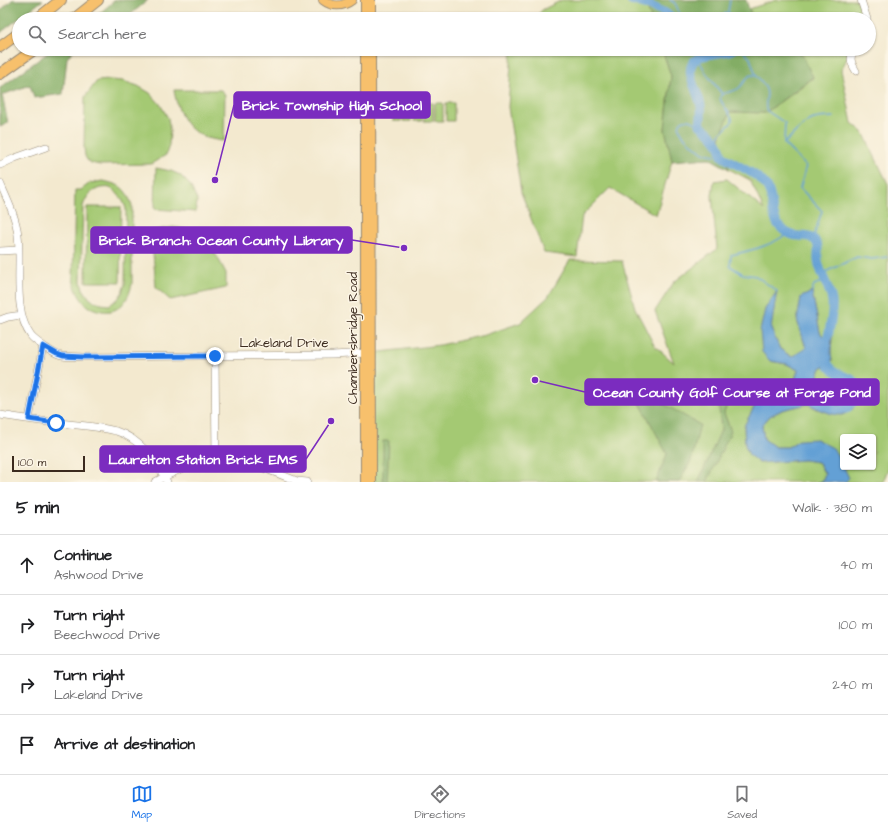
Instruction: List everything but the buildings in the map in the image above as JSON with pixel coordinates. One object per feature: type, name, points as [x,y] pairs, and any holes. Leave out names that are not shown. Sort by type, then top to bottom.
[{"type":"highway","points":[[46,12],[61,0]]},
{"type":"highway","points":[[83,12],[98,0]]},
{"type":"highway","points":[[0,47],[12,38]]},
{"type":"highway","points":[[0,74],[25,56]]},
{"type":"main road","points":[[323,0],[334,6],[345,4],[352,0]]},
{"type":"main road","points":[[365,0],[365,12]]},
{"type":"main road","points":[[371,0],[371,12]]},
{"type":"main road","name":"Chambersbridge Road","points":[[365,56],[365,482]]},
{"type":"main road","name":"Chambersbridge Road","points":[[371,56],[372,482]]},
{"type":"street","points":[[861,0],[865,12]]},
{"type":"street","points":[[851,56],[851,60],[856,70]]},
{"type":"street","points":[[0,166],[15,158],[46,147]]},
{"type":"street","name":"Lakeland Drive","points":[[0,183],[13,214],[18,234],[20,303],[27,330],[32,337],[43,346],[57,354],[63,356],[91,357],[334,355],[366,353]]},
{"type":"street","points":[[0,251],[18,250]]},
{"type":"street","points":[[0,320],[22,315]]},
{"type":"street","points":[[29,419],[43,346]]},
{"type":"street","points":[[215,356],[216,458]]},
{"type":"street","points":[[0,415],[56,423],[92,426],[117,432],[142,447],[166,479]]},
{"type":"street","points":[[155,482],[166,479],[196,463],[223,457],[238,459],[297,481],[307,482]]},
{"type":"green space","points":[[12,0],[43,0],[27,12],[12,12],[12,24],[0,33],[0,11]]},
{"type":"green space","points":[[115,0],[148,0],[133,12],[101,12]]},
{"type":"green space","points":[[562,0],[636,0],[649,12],[540,12]]},
{"type":"green space","points":[[636,0],[746,0],[750,12],[649,12]]},
{"type":"green space","points":[[776,0],[857,0],[862,12],[750,12],[749,9]]},
{"type":"green space","points":[[43,56],[69,56],[67,58],[63,94],[34,98],[30,85],[2,95],[8,123],[0,127],[0,88]]},
{"type":"green space","points":[[512,56],[664,56],[671,76],[665,129],[672,161],[656,215],[610,188],[582,216],[577,257],[544,253],[521,192],[508,107]]},
{"type":"green space","points":[[664,56],[802,56],[813,77],[765,113],[730,112],[720,138],[729,169],[709,158],[672,161],[665,129],[671,76]]},
{"type":"green space","points":[[802,56],[848,56],[841,70],[852,123],[863,132],[888,184],[888,469],[883,482],[845,482],[848,478],[845,470],[876,470],[876,434],[840,434],[840,462],[799,440],[788,447],[775,447],[764,439],[762,425],[770,416],[782,410],[808,404],[817,409],[830,413],[848,402],[838,405],[832,401],[815,383],[821,368],[832,361],[832,337],[824,338],[820,332],[812,292],[797,320],[806,348],[792,357],[780,349],[771,329],[765,309],[770,361],[787,364],[798,370],[795,380],[787,390],[773,394],[757,402],[744,426],[745,445],[759,463],[804,460],[818,462],[825,474],[822,481],[372,482],[372,353],[440,345],[485,335],[520,323],[548,297],[570,260],[622,261],[635,308],[654,345],[674,363],[655,311],[674,282],[717,249],[712,196],[714,181],[727,179],[764,210],[750,180],[729,169],[720,138],[730,112],[765,113],[813,78]]},
{"type":"green space","points":[[97,81],[123,81],[138,86],[150,93],[160,104],[168,118],[170,132],[169,145],[166,155],[151,164],[100,165],[91,163],[87,160],[84,148],[85,97]]},
{"type":"green space","points":[[174,90],[221,90],[225,95],[224,141],[203,136],[188,126],[179,111]]},
{"type":"green space","points":[[393,103],[401,103],[401,121],[393,121]]},
{"type":"green space","points":[[403,103],[411,103],[411,121],[403,121]]},
{"type":"green space","points":[[414,103],[422,103],[422,121],[414,121]]},
{"type":"green space","points":[[425,103],[433,103],[433,121],[424,121]]},
{"type":"green space","points":[[435,103],[443,103],[443,121],[435,121]]},
{"type":"green space","points":[[446,103],[454,103],[454,121],[446,121]]},
{"type":"green space","points":[[156,168],[171,171],[180,175],[190,185],[197,200],[196,212],[155,209]]},
{"type":"green space","points":[[103,181],[122,188],[127,194],[132,205],[132,284],[125,301],[118,308],[111,311],[99,310],[88,306],[78,294],[73,279],[75,190],[81,190],[90,183]],"holes":[[[100,188],[109,188],[116,192],[124,203],[126,209],[125,284],[122,293],[117,300],[109,305],[101,304],[90,299],[83,289],[81,281],[83,206],[89,194]]]},
{"type":"green space","points":[[87,207],[121,207],[120,282],[86,282]]},
{"type":"green space","points":[[173,227],[190,230],[207,242],[226,273],[226,288],[170,300],[156,287],[151,231]]},
{"type":"green space","points":[[630,384],[700,425],[691,461],[679,482],[656,482],[667,454]]},
{"type":"green space","points":[[706,388],[729,400],[724,413],[731,431],[707,482],[698,482],[721,430],[718,397]]},
{"type":"green space","points":[[383,441],[389,441],[387,482],[383,482]]},
{"type":"water","points":[[777,291],[771,329],[780,349],[792,357],[806,348],[797,320],[801,297],[812,292],[820,332],[824,338],[832,336],[832,361],[821,368],[815,383],[832,401],[838,405],[854,399],[853,409],[842,415],[829,413],[808,404],[782,410],[770,416],[762,425],[764,439],[775,447],[788,447],[799,440],[816,439],[833,448],[840,460],[840,470],[845,470],[849,478],[845,482],[819,482],[822,481],[825,474],[818,462],[804,460],[759,463],[749,455],[745,445],[744,426],[757,402],[773,394],[787,390],[795,380],[798,370],[787,364],[770,361],[762,352],[760,331],[765,309]]},
{"type":"waterway","points":[[630,0],[651,6],[664,12]]},
{"type":"waterway","points":[[670,0],[675,3],[679,12]]},
{"type":"waterway","points":[[728,12],[730,0]]},
{"type":"waterway","points":[[702,56],[693,63],[691,68],[692,80],[701,106],[700,125],[720,146],[722,156],[758,177],[767,187],[771,196],[773,213],[777,223],[782,229],[794,235],[809,237],[817,243],[818,261],[832,301],[832,313],[829,332],[824,346],[824,355],[826,362],[833,370],[853,380],[857,387],[856,395],[852,403],[846,409]]},
{"type":"waterway","points":[[748,56],[756,76]]},
{"type":"waterway","points":[[698,58],[706,73],[722,94],[720,97],[721,101],[732,118],[731,123],[720,134],[717,143]]},
{"type":"waterway","points":[[722,94],[737,89],[749,76],[752,75],[758,78],[765,87],[767,93],[767,111],[785,123],[784,143]]},
{"type":"waterway","points":[[813,239],[822,211],[800,188],[806,166],[784,144],[806,123],[814,119],[834,117]]},
{"type":"waterway","points":[[700,125],[690,120],[684,120],[680,124],[679,128],[685,138],[703,153],[722,156]]},
{"type":"waterway","points":[[776,292],[777,291],[756,276],[743,274],[730,266],[731,255],[768,244],[788,233]]},
{"type":"waterway","points":[[821,274],[857,257],[872,259],[887,257]]},
{"type":"waterway","points":[[812,292],[814,285],[824,281]]},
{"type":"place","name":"Brick Township High School","points":[[215,180]]},
{"type":"place","name":"Brick Branch: Ocean County Library","points":[[404,248]]},
{"type":"place","name":"Ocean County Golf Course at Forge Pond","points":[[535,380]]},
{"type":"place","name":"Laurelton Station Brick EMS","points":[[331,421]]},
{"type":"route","points":[[56,423],[29,419],[43,346],[63,356],[215,356]]}]
